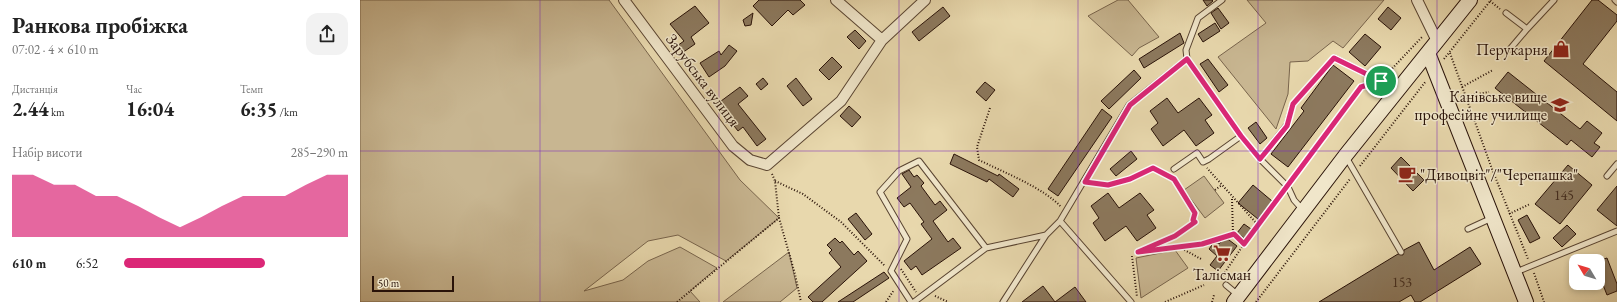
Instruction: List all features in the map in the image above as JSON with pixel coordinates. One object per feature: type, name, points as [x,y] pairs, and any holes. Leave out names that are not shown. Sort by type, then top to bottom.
[{"type":"main road","points":[[1236,299],[1345,156],[1470,0]]},
{"type":"main road","points":[[1428,53],[1526,302]]},
{"type":"street","name":"Зарубська вулиця","points":[[624,0],[733,146],[750,160],[767,165]]},
{"type":"street","points":[[836,0],[882,40]]},
{"type":"street","points":[[767,165],[841,100],[882,40],[926,0]]},
{"type":"street","points":[[1417,0],[1437,41]]},
{"type":"lane","points":[[1222,0],[1198,18],[1186,50],[1187,59],[1241,136],[1260,159],[1288,187],[1294,200],[1304,211]]},
{"type":"lane","points":[[1510,49],[1554,0]]},
{"type":"lane","points":[[1506,13],[1527,29]]},
{"type":"lane","points":[[1260,159],[1287,126],[1293,104],[1334,58],[1381,81]]},
{"type":"lane","points":[[1003,302],[1046,235],[1060,221],[1066,212],[1130,105],[1187,59]]},
{"type":"lane","points":[[1174,170],[1197,153],[1202,162],[1241,136]]},
{"type":"lane","points":[[1345,156],[1354,174],[1401,252]]},
{"type":"lane","points":[[911,302],[891,271],[907,239],[880,192],[899,170],[919,161],[986,248]]},
{"type":"lane","points":[[1607,176],[1617,164]]},
{"type":"lane","points":[[1468,229],[1493,217]]},
{"type":"lane","points":[[1060,221],[1130,302]]},
{"type":"lane","points":[[1515,273],[1617,231]]},
{"type":"lane","points":[[914,302],[986,248],[1046,235]]},
{"type":"lane","points":[[1226,285],[1236,299]]},
{"type":"path","points":[[1256,302],[1435,69],[1450,53],[1491,0],[1506,13]]},
{"type":"path","points":[[1223,275],[1244,244],[1288,187],[1361,87],[1381,81],[1430,28]]},
{"type":"path","points":[[1450,53],[1509,214],[1531,266],[1544,302]]},
{"type":"path","points":[[1462,87],[1493,70]]},
{"type":"path","points":[[1465,96],[1489,92]]},
{"type":"path","points":[[990,108],[977,147],[979,160],[1025,182],[1056,201],[1066,212]]},
{"type":"path","points":[[1202,162],[1232,198],[1258,225]]},
{"type":"path","points":[[767,165],[775,181],[779,218],[796,274],[801,302]]},
{"type":"path","points":[[1085,182],[1108,185],[1130,179],[1153,168],[1174,179],[1195,213],[1193,220],[1195,222],[1175,236],[1138,252],[1202,244],[1234,234]]},
{"type":"path","points":[[775,181],[803,194],[841,222],[891,271]]},
{"type":"path","points":[[1215,190],[1222,185]]},
{"type":"path","points":[[1232,198],[1234,234],[1244,244]]},
{"type":"path","points":[[1509,214],[1530,204]]},
{"type":"path","points":[[677,302],[779,218]]},
{"type":"path","points":[[1178,246],[1202,259]]},
{"type":"path","points":[[1132,256],[1138,302]]},
{"type":"path","points":[[896,260],[917,294],[926,292],[948,302]]},
{"type":"path","points":[[886,302],[898,284]]},
{"type":"path","points":[[1165,302],[1204,285]]},
{"type":"path","points":[[1212,302],[1214,295]]},
{"type":"shaded area","points":[[360,0],[609,0],[740,180],[779,218],[726,261],[678,235],[648,241],[584,291],[623,280],[648,261],[680,247],[717,268],[690,291],[700,302],[360,302]]},
{"type":"shaded area","points":[[1118,0],[1128,0],[1159,37],[1139,48],[1132,56],[1088,16]]},
{"type":"shaded area","points":[[1247,0],[1384,0],[1343,48],[1333,41],[1308,61],[1290,62],[1288,94],[1276,129],[1218,57],[1266,23]]},
{"type":"shaded area","points":[[1204,176],[1224,203],[1205,218],[1184,190]]},
{"type":"shaded area","points":[[1175,250],[1188,268],[1141,298],[1136,258]]},
{"type":"shaded area","points":[[789,252],[797,288],[780,302],[723,302]]},
{"type":"building","points":[[759,0],[800,0],[805,5],[793,15],[788,10],[772,26],[753,6]]},
{"type":"building","points":[[1203,0],[1212,0],[1213,1],[1207,6]]},
{"type":"building","points":[[1592,0],[1598,0],[1617,15],[1617,21],[1583,64],[1617,92],[1617,121],[1544,61]]},
{"type":"building","points":[[695,6],[709,23],[691,37],[695,44],[682,53],[677,46],[684,41],[670,24]]},
{"type":"building","points":[[943,7],[950,16],[919,41],[912,32]]},
{"type":"building","points":[[1388,7],[1401,18],[1391,30],[1378,19]]},
{"type":"building","points":[[1218,8],[1229,23],[1221,29],[1211,13]]},
{"type":"building","points":[[753,13],[751,25],[745,26],[743,20]]},
{"type":"building","points":[[1215,23],[1220,31],[1203,42],[1198,34]]},
{"type":"building","points":[[855,30],[866,41],[859,49],[847,37]]},
{"type":"building","points":[[1180,33],[1184,43],[1144,68],[1139,59]]},
{"type":"building","points":[[1365,34],[1381,47],[1365,66],[1349,52]]},
{"type":"building","points":[[729,45],[737,51],[725,66],[709,77],[700,63],[719,51],[721,55]]},
{"type":"building","points":[[832,57],[842,67],[829,80],[819,70]]},
{"type":"building","points":[[1208,59],[1228,85],[1219,92],[1200,64]]},
{"type":"building","points":[[1333,65],[1354,81],[1288,167],[1271,154],[1304,111],[1301,108]]},
{"type":"building","points":[[1134,70],[1141,78],[1109,109],[1101,101]]},
{"type":"building","points":[[1508,72],[1580,129],[1587,121],[1602,133],[1594,143],[1600,147],[1592,157],[1571,140],[1567,145],[1495,88]]},
{"type":"building","points":[[763,78],[768,84],[761,90],[756,84]]},
{"type":"building","points":[[796,78],[812,99],[803,106],[787,86]]},
{"type":"building","points":[[985,82],[995,90],[986,101],[976,92]]},
{"type":"building","points":[[740,87],[748,96],[738,104],[766,139],[757,146],[743,127],[738,131],[717,104]]},
{"type":"building","points":[[1167,98],[1178,113],[1199,98],[1212,115],[1205,120],[1214,133],[1196,146],[1184,130],[1163,146],[1151,129],[1158,123],[1150,111]]},
{"type":"building","points":[[849,106],[861,117],[852,127],[840,116]]},
{"type":"building","points":[[1102,109],[1112,117],[1058,196],[1048,189]]},
{"type":"building","points":[[1256,122],[1267,138],[1260,144],[1248,128]]},
{"type":"building","points":[[1131,151],[1137,159],[1116,176],[1110,169]]},
{"type":"building","points":[[954,154],[998,176],[999,174],[1019,189],[1013,197],[989,179],[987,182],[950,164]]},
{"type":"building","name":"\"Дивоцвіт\"/\"Черепашка\"","points":[[1401,157],[1424,180],[1413,191],[1391,168]]},
{"type":"building","points":[[1568,165],[1592,185],[1560,224],[1535,204]]},
{"type":"building","points":[[909,170],[914,177],[917,175],[924,183],[921,186],[935,205],[940,201],[947,210],[933,221],[948,242],[953,238],[961,248],[922,275],[916,266],[911,270],[904,261],[932,239],[921,224],[924,222],[910,203],[904,207],[897,198],[911,187],[902,174]]},
{"type":"building","points":[[1253,185],[1272,201],[1258,219],[1238,203]]},
{"type":"building","points":[[1617,186],[1617,226],[1597,210]]},
{"type":"building","points":[[1108,193],[1119,208],[1140,193],[1154,210],[1147,215],[1156,228],[1137,241],[1126,226],[1105,241],[1093,223],[1099,218],[1091,206]]},
{"type":"building","points":[[856,213],[872,234],[865,240],[848,219]]},
{"type":"building","points":[[1527,215],[1540,238],[1530,243],[1518,220]]},
{"type":"building","points":[[1244,224],[1251,229],[1244,238],[1237,233]]},
{"type":"building","points":[[1567,225],[1576,234],[1562,247],[1553,238]]},
{"type":"building","name":"Талісман","points":[[1225,237],[1237,246],[1218,271],[1210,265],[1217,256],[1209,249],[1215,241],[1219,244]]},
{"type":"building","points":[[835,238],[840,243],[842,241],[854,255],[858,251],[867,261],[822,302],[813,302],[808,297],[841,267],[829,253],[832,250],[827,245]]},
{"type":"building","points":[[1419,242],[1434,270],[1470,247],[1481,264],[1420,302],[1415,302],[1411,295],[1399,302],[1319,302],[1398,254],[1403,255],[1404,250]]},
{"type":"building","points":[[1607,258],[1617,284],[1617,291],[1607,295],[1605,290],[1605,259]]},
{"type":"building","points":[[884,272],[889,278],[853,302],[838,302]]},
{"type":"building","points":[[1043,286],[1055,302],[1022,302]]},
{"type":"building","points":[[1075,287],[1086,302],[1055,302]]},
{"type":"place","name":"Перукарня","points":[[1561,49]]},
{"type":"place","name":"Канівське вище професійне училище","points":[[1560,105]]},
{"type":"place","name":"\"Дивоцвіт\"/\"Черепашка\"","points":[[1407,174]]},
{"type":"place","name":"Талісман","points":[[1222,253]]},
{"type":"route","points":[[1334,58],[1381,81],[1361,87],[1288,187],[1244,244],[1234,234],[1202,244],[1138,252],[1175,236],[1195,222],[1193,220],[1195,213],[1174,179],[1153,168],[1130,179],[1108,185],[1085,182],[1130,105],[1187,59],[1241,136],[1260,159],[1287,126],[1293,104],[1334,58]]}]
